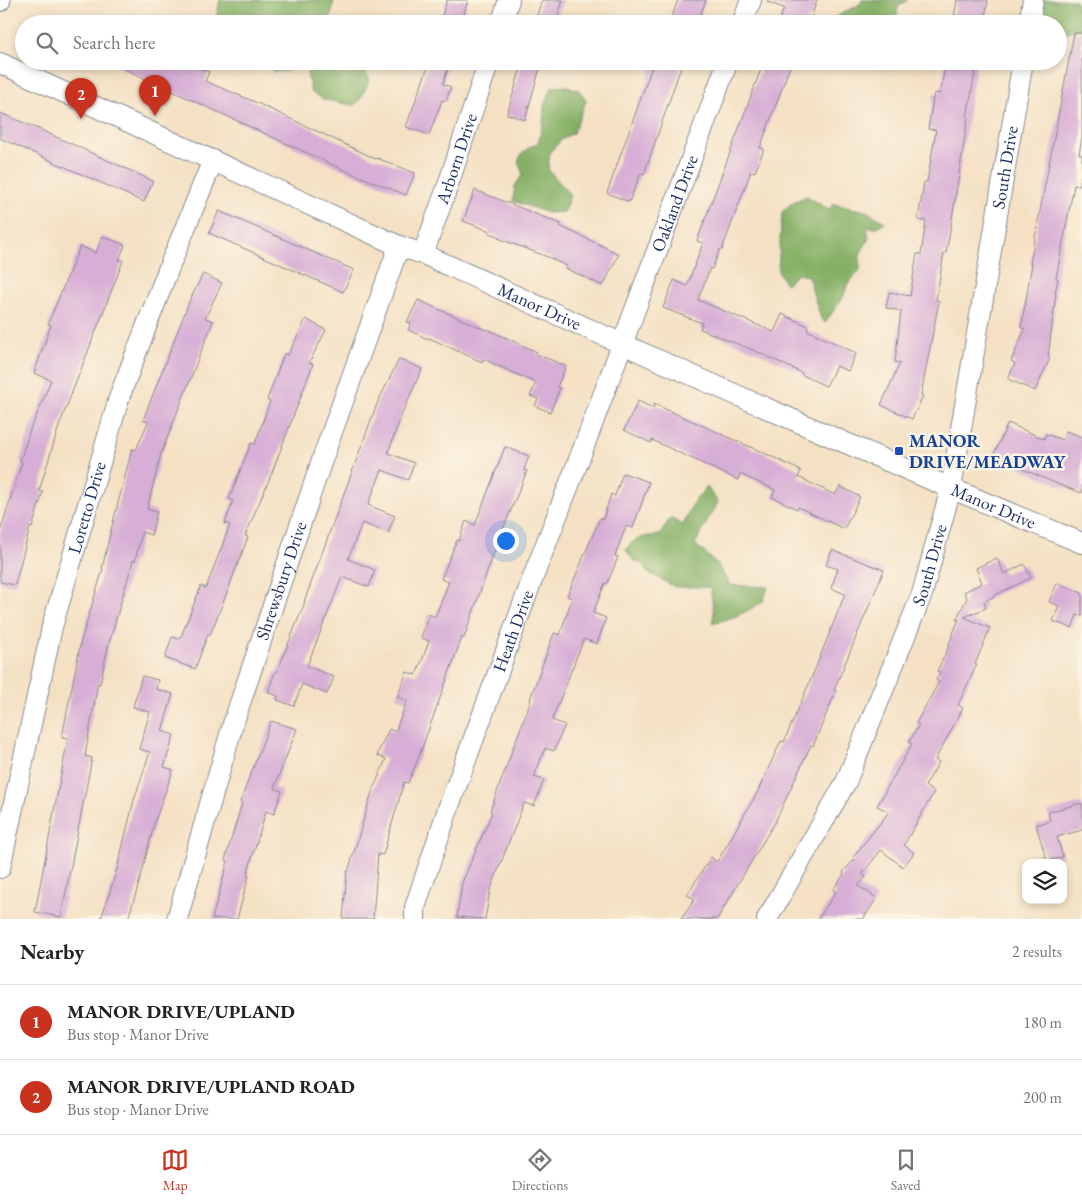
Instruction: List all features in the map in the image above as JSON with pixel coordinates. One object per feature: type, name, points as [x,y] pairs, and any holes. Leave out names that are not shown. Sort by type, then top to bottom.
[{"type":"street","points":[[504,15],[509,0]]},
{"type":"street","points":[[745,15],[751,0]]},
{"type":"street","points":[[1030,15],[1033,0]]},
{"type":"street","name":"Manor Drive","points":[[0,63],[15,70]]},
{"type":"street","name":"Manor Drive","points":[[15,70],[399,246],[423,254],[621,344],[950,488],[1082,543]]},
{"type":"street","name":"Arborn Drive","points":[[423,254],[486,70]]},
{"type":"street","name":"Oakland Drive","points":[[621,344],[725,70]]},
{"type":"street","name":"South Drive","points":[[766,919],[846,782],[922,594],[950,488],[1021,70]]},
{"type":"street","name":"Loretto Drive","points":[[0,868],[52,627],[120,395],[213,160]]},
{"type":"street","name":"Shrewsbury Drive","points":[[177,919],[236,715],[323,457],[399,246]]},
{"type":"street","name":"Heath Drive","points":[[415,919],[415,907],[449,806],[621,344]]},
{"type":"green space","points":[[220,0],[334,0],[331,15],[217,15]]},
{"type":"green space","points":[[862,0],[908,0],[898,7],[897,15],[839,15],[860,4]]},
{"type":"green space","points":[[1041,0],[1075,0],[1082,16],[1082,28],[1067,32],[1067,15],[1038,15]]},
{"type":"green space","points":[[271,70],[288,70],[288,71],[274,72]]},
{"type":"green space","points":[[308,70],[364,70],[370,79],[360,100],[354,105],[325,100],[311,92]]},
{"type":"green space","points":[[567,86],[579,90],[586,101],[573,133],[562,139],[550,152],[548,169],[570,195],[564,212],[548,213],[513,201],[515,186],[523,174],[518,162],[525,150],[538,143],[543,123],[544,106],[552,87]]},
{"type":"green space","points":[[807,196],[829,210],[833,204],[866,211],[885,222],[875,228],[867,227],[869,238],[860,254],[860,270],[847,285],[844,296],[825,323],[821,319],[808,276],[797,274],[786,284],[778,272],[782,212],[793,202]]},
{"type":"green space","points":[[707,487],[718,502],[695,544],[717,564],[730,585],[768,587],[763,602],[739,615],[712,624],[714,613],[710,587],[675,587],[647,572],[644,564],[634,561],[626,550],[636,540],[660,535],[670,518],[683,525],[695,499]]},
{"type":"building","points":[[447,0],[468,0],[464,15],[442,15]]},
{"type":"building","points":[[542,0],[563,0],[558,15],[537,15]]},
{"type":"building","points":[[678,0],[706,0],[700,15],[672,15]]},
{"type":"building","points":[[768,0],[817,0],[812,15],[781,15],[784,8],[767,2]]},
{"type":"building","points":[[957,0],[988,0],[986,15],[954,15]]},
{"type":"building","points":[[1074,33],[1082,33],[1082,137],[1079,154],[1082,155],[1082,171],[1079,186],[1074,185],[1056,278],[1058,279],[1048,357],[1050,358],[1035,391],[1008,379],[1015,363],[1011,361],[1025,329],[1021,328],[1032,264],[1030,264]]},
{"type":"building","points":[[127,70],[204,70],[209,72],[205,81],[255,102],[376,159],[415,173],[406,195],[346,171]]},
{"type":"building","points":[[427,70],[447,70],[443,84],[451,87],[446,101],[442,100],[429,135],[406,127]]},
{"type":"building","points":[[520,70],[539,70],[525,120],[507,114]]},
{"type":"building","points":[[651,70],[680,70],[644,174],[641,173],[629,202],[607,193]]},
{"type":"building","points":[[761,70],[789,70],[760,148],[764,149],[755,172],[751,171],[722,250],[720,249],[712,269],[710,268],[698,300],[774,332],[782,314],[808,326],[807,330],[856,353],[848,371],[836,366],[826,386],[760,353],[700,329],[702,323],[663,308],[674,280],[687,286],[703,243],[697,241]]},
{"type":"building","points":[[944,70],[975,70],[951,225],[936,300],[939,301],[921,395],[923,396],[912,419],[881,405],[900,363],[895,362],[901,311],[886,308],[889,292],[910,296],[917,254],[921,254],[926,221],[918,220],[924,182],[927,182],[936,130],[928,129],[934,93],[940,94]]},
{"type":"building","points":[[0,113],[153,181],[144,202],[0,138]]},
{"type":"building","points":[[475,190],[561,224],[560,226],[619,254],[603,286],[565,268],[567,266],[553,259],[498,238],[499,236],[489,233],[490,231],[463,221]]},
{"type":"building","points":[[219,211],[354,270],[343,292],[209,233]]},
{"type":"building","points":[[102,236],[125,245],[119,260],[123,261],[59,426],[39,491],[43,492],[32,528],[30,527],[15,585],[0,582],[0,532],[32,424],[51,380],[34,373],[51,325],[48,324],[80,246],[96,253]]},
{"type":"building","points":[[203,274],[222,283],[205,318],[213,321],[161,454],[147,509],[157,512],[151,535],[142,532],[135,561],[133,560],[108,647],[100,684],[98,683],[85,756],[92,758],[61,917],[35,912],[68,738],[62,737],[81,641],[103,569],[132,449],[136,450],[148,422],[143,420],[189,302]]},
{"type":"building","points":[[418,300],[487,329],[537,352],[536,354],[566,366],[557,387],[560,388],[550,412],[535,406],[538,399],[530,396],[536,383],[483,359],[482,362],[408,330],[411,323],[407,322]]},
{"type":"building","points":[[306,319],[326,330],[309,363],[313,364],[271,475],[245,536],[248,537],[226,595],[210,635],[208,634],[195,669],[165,658],[172,637],[180,639],[201,586],[206,588],[230,525],[225,523],[233,501],[229,499],[251,443],[255,444],[270,401],[267,400],[284,354],[288,355]]},
{"type":"building","points":[[399,359],[422,369],[402,414],[388,453],[414,463],[408,480],[382,470],[368,505],[395,516],[388,533],[362,523],[348,559],[375,570],[369,587],[342,577],[307,666],[334,677],[327,694],[302,684],[294,706],[277,700],[278,696],[268,692],[305,602],[377,404]]},
{"type":"building","points":[[638,401],[653,408],[654,404],[775,458],[801,471],[798,477],[835,495],[840,486],[860,497],[844,529],[772,497],[775,490],[740,474],[738,480],[652,440],[651,443],[624,430]]},
{"type":"building","points":[[1008,423],[1044,439],[1046,434],[1063,440],[1066,431],[1082,437],[1082,493],[993,456]]},
{"type":"building","points":[[505,447],[529,456],[524,470],[527,471],[497,544],[418,759],[408,783],[404,782],[383,855],[378,854],[373,919],[343,919],[347,871],[371,795],[386,759],[377,755],[389,729],[395,732],[407,701],[397,697],[407,672],[416,675],[423,658],[429,641],[421,638],[429,614],[435,617],[449,582],[441,579],[457,540],[459,541],[466,521],[475,525]]},
{"type":"building","points":[[623,473],[649,482],[633,528],[626,526],[615,556],[618,557],[593,613],[606,618],[597,644],[584,639],[577,656],[552,720],[565,725],[554,751],[545,748],[534,777],[544,780],[534,806],[524,803],[490,891],[485,919],[457,917],[462,883],[492,812],[490,811],[554,633],[560,635],[572,598],[567,596],[600,518],[603,519],[611,494],[615,496]]},
{"type":"building","points":[[832,550],[884,570],[834,690],[836,691],[813,746],[811,745],[775,822],[717,919],[681,919],[695,899],[687,895],[711,857],[717,862],[757,793],[781,741],[784,742],[816,667],[845,594],[831,588],[838,569],[826,565]]},
{"type":"building","points":[[997,558],[1004,574],[1024,564],[1031,578],[984,602],[986,608],[964,617],[990,628],[975,664],[977,664],[958,705],[963,708],[935,760],[939,762],[925,786],[934,792],[904,845],[914,853],[903,867],[881,850],[862,874],[866,877],[858,886],[877,898],[863,919],[818,919],[836,892],[833,890],[844,874],[843,872],[855,859],[853,857],[889,812],[877,806],[912,744],[909,742],[919,725],[916,723],[939,682],[936,680],[940,672],[937,671],[959,619],[956,620],[967,598],[964,592],[982,583],[976,568]]},
{"type":"building","points":[[1057,583],[1082,593],[1082,616],[1077,615],[1072,628],[1053,621],[1059,606],[1049,602]]},
{"type":"building","points":[[142,676],[158,680],[156,689],[173,694],[162,731],[174,735],[164,767],[173,770],[155,821],[128,919],[101,919],[117,869],[134,800],[150,752],[139,749],[150,712],[133,707]]},
{"type":"building","points":[[271,721],[297,729],[274,788],[282,791],[274,814],[266,811],[247,875],[249,875],[237,919],[212,919],[228,861],[225,860],[242,803],[240,802]]},
{"type":"building","points":[[1082,803],[1082,830],[1057,837],[1063,857],[1055,859],[1046,859],[1036,825],[1050,821],[1048,812]]},
{"type":"place","name":"MANOR DRIVE/UPLAND","points":[[155,116]]},
{"type":"place","name":"MANOR DRIVE/UPLAND ROAD","points":[[81,119]]},
{"type":"place","name":"MANOR DRIVE/MEADWAY","points":[[899,451]]}]
